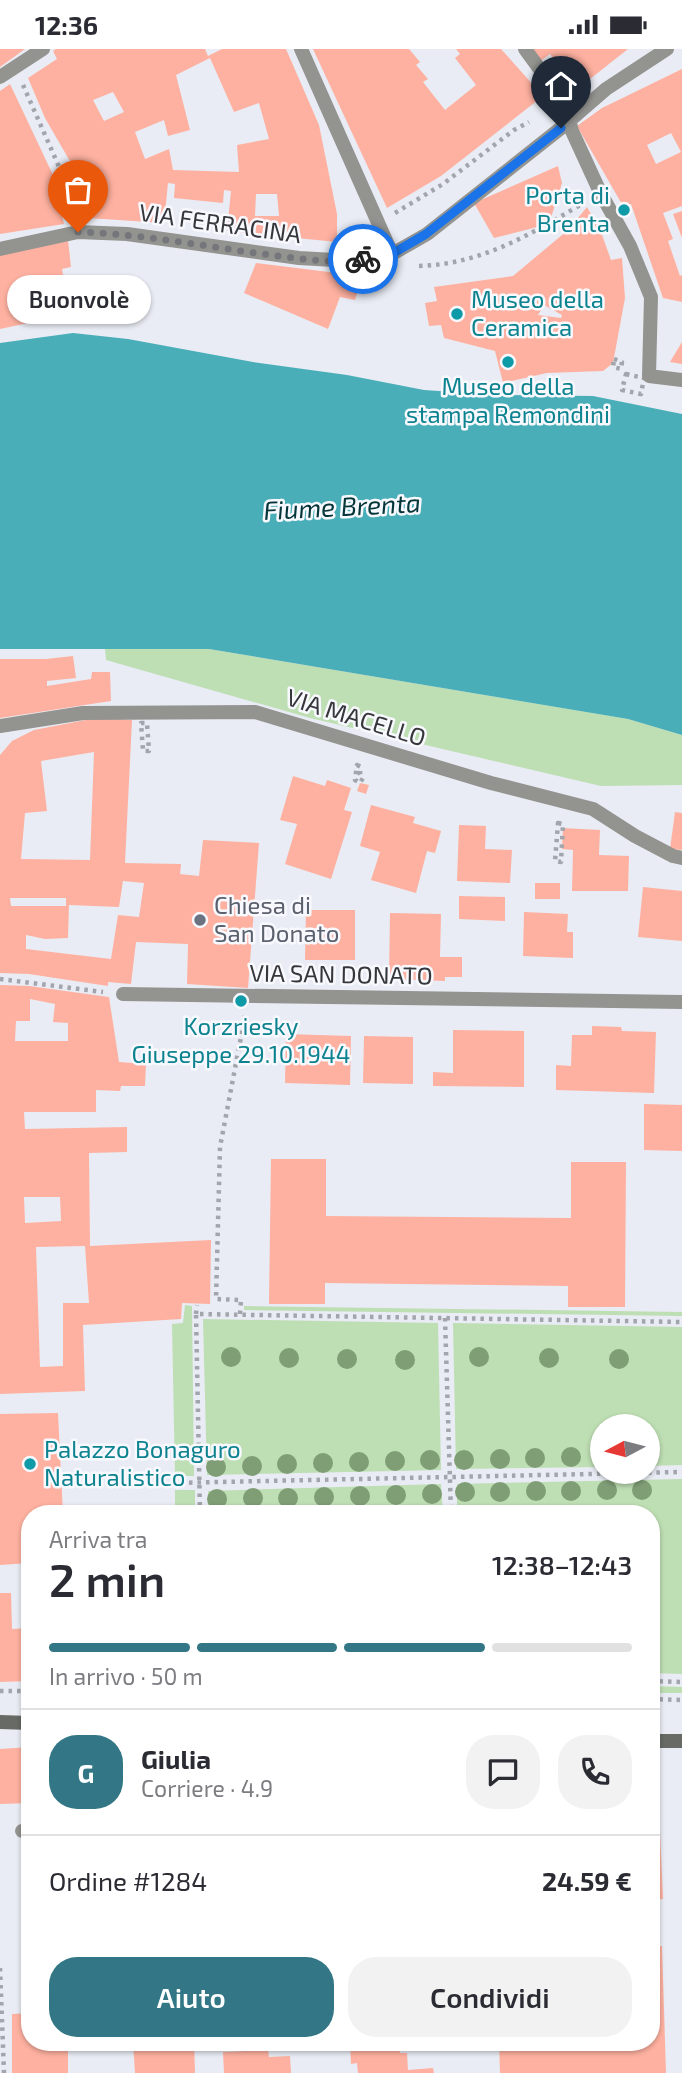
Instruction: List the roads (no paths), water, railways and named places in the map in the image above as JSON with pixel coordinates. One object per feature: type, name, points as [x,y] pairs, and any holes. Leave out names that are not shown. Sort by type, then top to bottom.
[{"type":"street","points":[[0,77],[43,49]]},
{"type":"street","points":[[301,49],[392,254],[426,234],[561,128],[606,89],[667,49]]},
{"type":"street","points":[[525,49],[565,104],[572,131],[600,192],[630,247],[651,297],[649,376],[682,380]]},
{"type":"street","name":"VIA FERRACINA","points":[[0,249],[78,232],[127,234],[299,258],[351,261],[392,254]]},
{"type":"street","name":"VIA MACELLO","points":[[0,726],[83,713],[255,712],[491,783],[593,809],[645,841],[682,858]]},
{"type":"street","name":"VIA SAN DONATO","points":[[122,994],[682,1002]]},
{"type":"street","points":[[0,1722],[21,1723]]},
{"type":"street","points":[[660,1741],[682,1741]]},
{"type":"water","name":"Fiume Brenta","points":[[73,333],[128,339],[424,390],[498,395],[593,396],[682,414],[682,735],[628,719],[209,649],[0,649],[0,343]]},
{"type":"place","name":"Porta di Brenta","points":[[624,210]]},
{"type":"place","name":"Buonvolè","points":[[78,232]]},
{"type":"place","name":"Museo della Ceramica","points":[[457,314]]},
{"type":"place","name":"Museo della stampa Remondini","points":[[508,362]]},
{"type":"place","name":"Chiesa di San Donato","points":[[200,920]]},
{"type":"place","name":"Korzriesky Giuseppe 29.10.1944","points":[[241,1001]]},
{"type":"place","name":"Palazzo Bonaguro Naturalistico","points":[[30,1464]]}]
